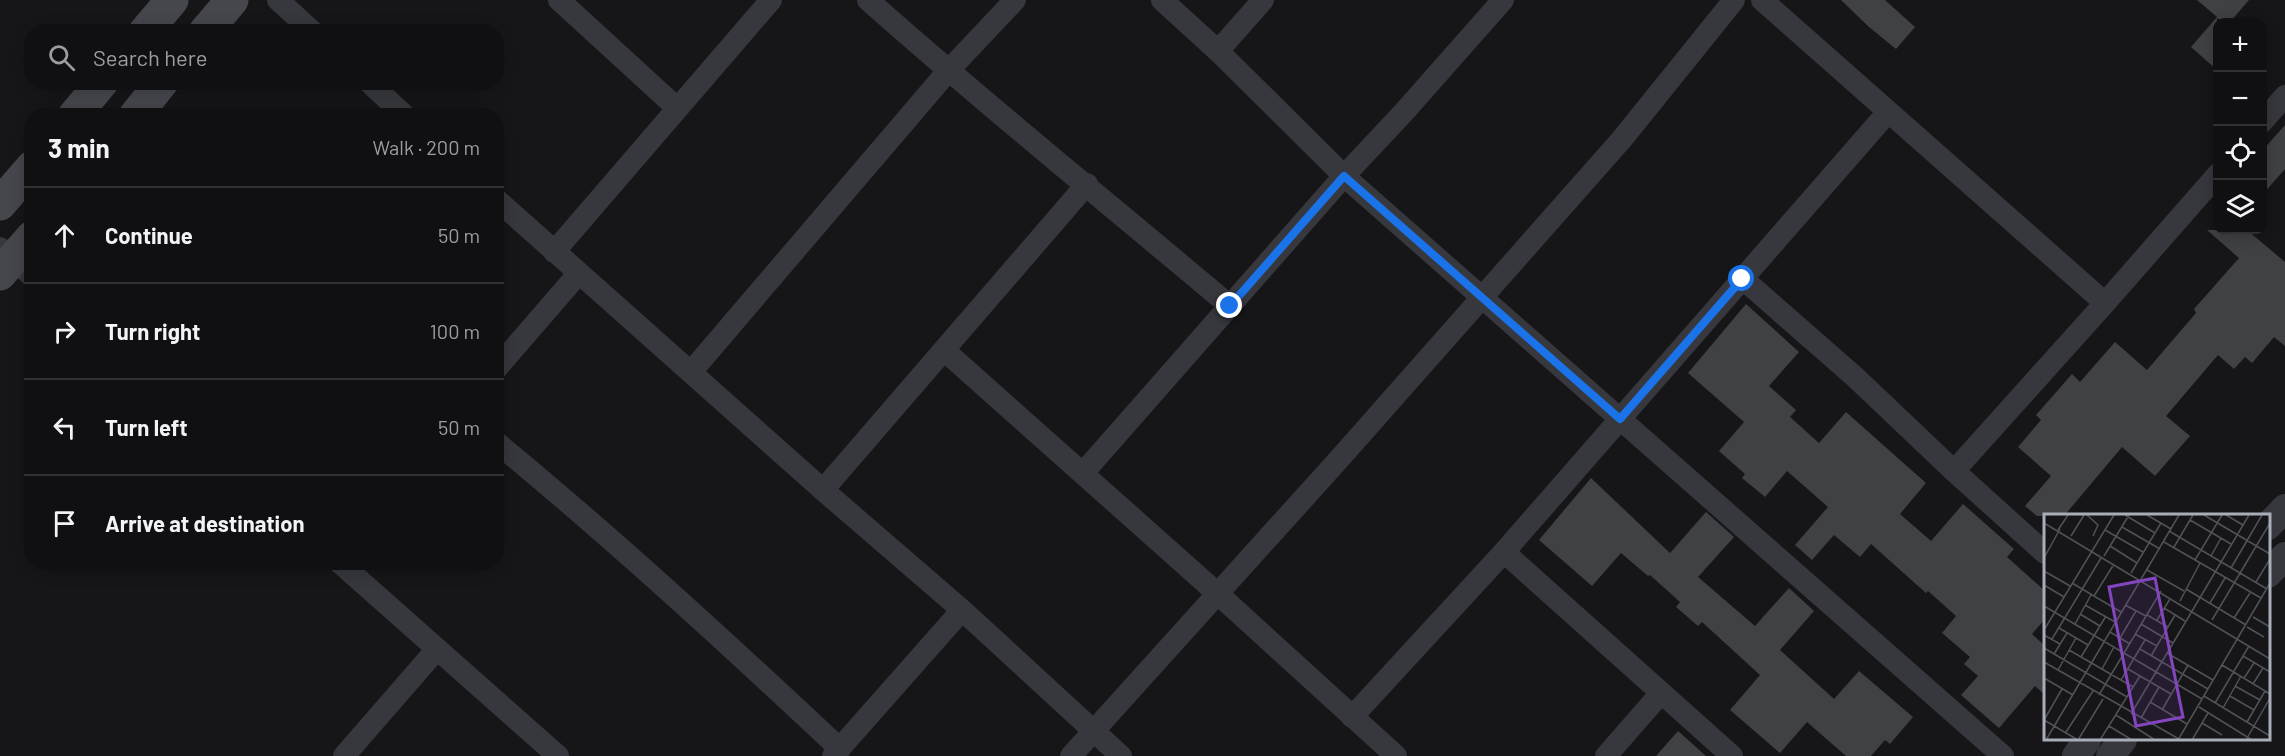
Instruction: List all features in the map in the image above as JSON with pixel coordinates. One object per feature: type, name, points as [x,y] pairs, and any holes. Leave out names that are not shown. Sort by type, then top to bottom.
[{"type":"main road","points":[[152,24],[172,0]]},
{"type":"main road","points":[[212,24],[232,0]]},
{"type":"main road","points":[[81,108],[96,90]]},
{"type":"main road","points":[[141,108],[156,90]]},
{"type":"main road","points":[[0,204],[24,176]]},
{"type":"street","points":[[278,0],[304,24]]},
{"type":"street","points":[[559,0],[677,108]]},
{"type":"street","points":[[555,252],[771,0]]},
{"type":"street","points":[[868,0],[948,71],[1087,184],[1230,306]]},
{"type":"street","points":[[691,372],[948,71],[1015,0]]},
{"type":"street","points":[[1162,0],[1218,51],[1344,176],[2003,756]]},
{"type":"street","points":[[1218,51],[1263,0]]},
{"type":"street","points":[[1083,473],[1344,176],[1503,0]]},
{"type":"street","points":[[1071,756],[1622,139],[1734,0]]},
{"type":"street","points":[[1762,0],[2105,303]]},
{"type":"street","points":[[377,90],[397,108]]},
{"type":"street","points":[[2267,116],[2285,96]]},
{"type":"street","points":[[1352,717],[1504,552],[1888,112]]},
{"type":"street","points":[[1954,471],[2213,179]]},
{"type":"street","points":[[823,490],[1087,184]]},
{"type":"street","points":[[504,206],[823,490],[962,609],[1121,756]]},
{"type":"street","points":[[504,360],[579,273]]},
{"type":"street","points":[[1742,279],[1855,377],[2044,552]]},
{"type":"street","points":[[945,351],[1396,756]]},
{"type":"street","points":[[504,449],[580,512],[724,641],[836,752],[962,609]]},
{"type":"street","points":[[2270,524],[2285,508]]},
{"type":"street","points":[[1504,552],[1732,756]]},
{"type":"street","points":[[2270,572],[2285,556]]},
{"type":"street","points":[[348,570],[558,756]]},
{"type":"street","points":[[344,756],[437,649]]},
{"type":"street","points":[[1606,756],[1661,693]]},
{"type":"street","points":[[2076,756],[2086,741]]},
{"type":"street","points":[[2110,756],[2122,741]]},
{"type":"building","points":[[1841,0],[1885,0],[1915,27],[1896,49]]},
{"type":"building","points":[[2197,0],[2249,0],[2233,18],[2217,17]]},
{"type":"building","points":[[2213,22],[2213,66],[2191,47]]},
{"type":"building","points":[[2285,125],[2285,169],[2267,189],[2267,180],[2267,145]]},
{"type":"building","points":[[2207,230],[2213,230],[2213,234],[2252,234],[2285,262],[2285,346],[2274,337],[2252,363],[2245,357],[2234,369],[2218,355],[2166,416],[2190,436],[2155,476],[2122,447],[2066,514],[2037,516],[2025,506],[2051,476],[2018,447],[2041,420],[2036,415],[2072,374],[2080,382],[2115,342],[2147,370],[2196,313],[2194,309],[2239,258]]},
{"type":"building","points":[[1746,304],[1799,352],[1769,386],[1796,410],[1790,417],[1819,443],[1846,412],[1926,483],[1900,514],[1931,541],[1963,504],[2014,549],[2007,557],[2044,590],[2044,620],[2032,634],[2044,645],[2044,694],[2035,686],[1999,728],[1961,695],[1978,676],[1964,664],[1970,657],[1942,633],[1956,616],[1928,591],[1926,593],[1871,544],[1860,557],[1834,535],[1812,560],[1795,545],[1828,507],[1787,471],[1765,497],[1742,478],[1745,474],[1719,451],[1744,422],[1688,373]]},
{"type":"building","points":[[1591,478],[1670,553],[1706,512],[1734,537],[1698,577],[1755,626],[1789,588],[1814,611],[1780,650],[1834,699],[1859,671],[1913,717],[1890,744],[1885,740],[1871,756],[1846,756],[1807,722],[1780,753],[1730,710],[1760,675],[1702,622],[1698,626],[1676,607],[1680,602],[1650,575],[1648,576],[1621,553],[1592,586],[1539,540]]},
{"type":"building","points":[[1678,731],[1706,756],[1656,756]]},
{"type":"route","points":[[1230,306],[1344,176],[1620,419],[1742,279]]}]
